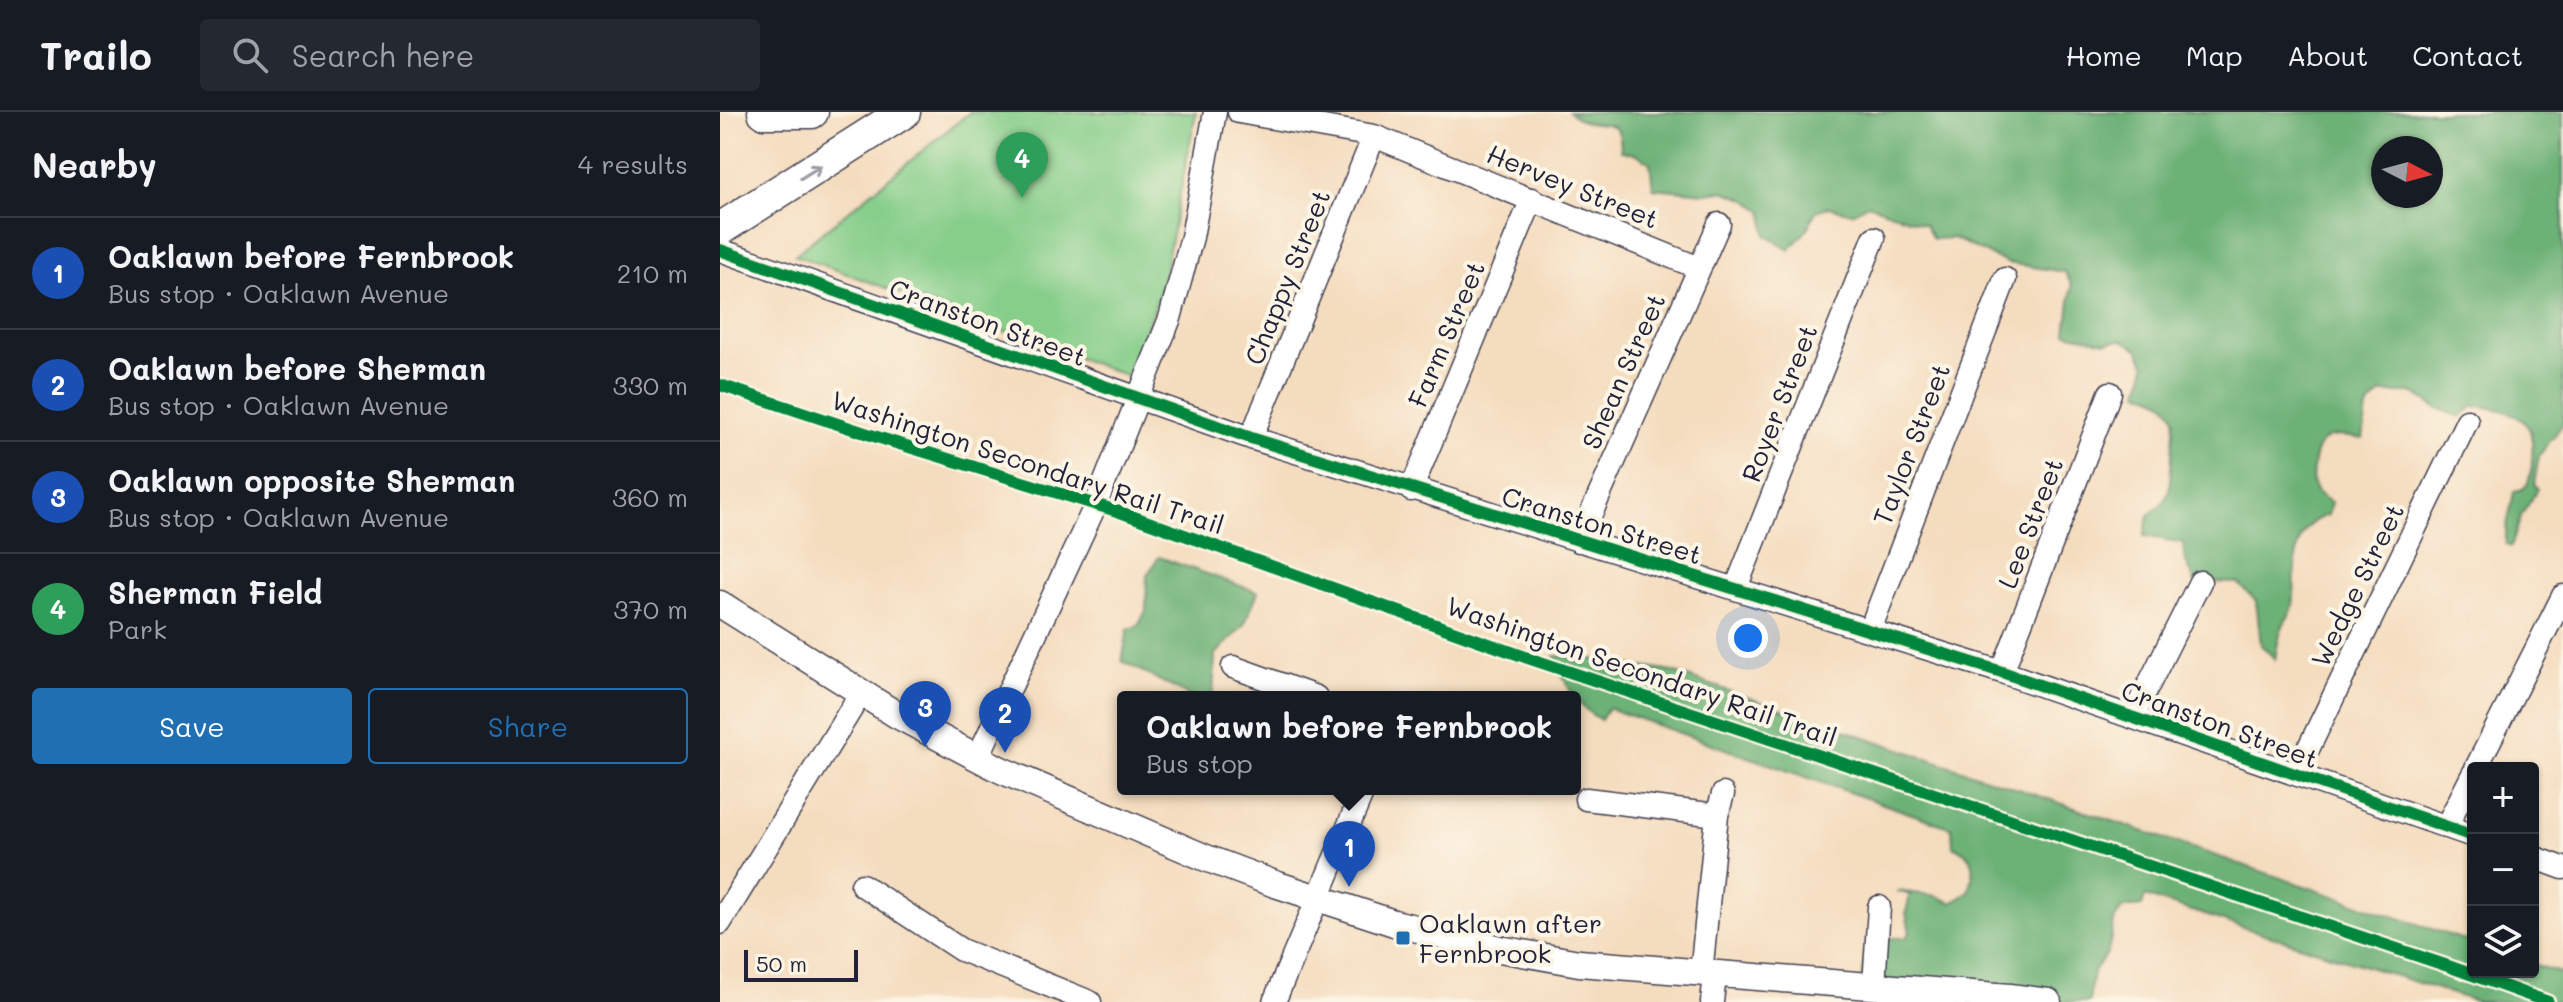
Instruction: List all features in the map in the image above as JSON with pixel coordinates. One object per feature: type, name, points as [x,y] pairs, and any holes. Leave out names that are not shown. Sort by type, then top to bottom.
[{"type":"highway","points":[[764,112],[812,112]]},
{"type":"highway","points":[[732,221],[904,112]]},
{"type":"main road","points":[[720,604],[897,715],[1006,772],[1179,847],[1394,923],[1500,949],[1579,963],[2048,1002]]},
{"type":"street","points":[[978,757],[1096,504],[1170,318],[1181,284],[1215,112]]},
{"type":"street","name":"Hervey Street","points":[[1239,112],[1374,136],[1699,268]]},
{"type":"street","name":"Chappy Street","points":[[1251,438],[1374,136]]},
{"type":"street","name":"Farm Street","points":[[1411,490],[1532,199]]},
{"type":"street","name":"Shean Street","points":[[1579,541],[1719,224]]},
{"type":"street","name":"Royer Street","points":[[1736,588],[1874,238]]},
{"type":"street","name":"Cranston Street","points":[[720,250],[1251,438],[2002,672],[2467,834]]},
{"type":"street","name":"Taylor Street","points":[[1870,630],[2005,279]]},
{"type":"street","name":"Lee Street","points":[[2002,672],[2110,393]]},
{"type":"street","name":"Wedge Street","points":[[2296,774],[2467,421]]},
{"type":"street","points":[[2133,716],[2200,582]]},
{"type":"street","points":[[2479,762],[2563,596]]},
{"type":"street","points":[[1233,667],[1299,691]]},
{"type":"street","points":[[720,923],[861,693]]},
{"type":"street","points":[[2446,827],[2467,786]]},
{"type":"street","points":[[1274,1002],[1362,795]]},
{"type":"street","points":[[1586,799],[1720,804],[1708,975],[1712,1002]]},
{"type":"street","points":[[2539,859],[2563,868]]},
{"type":"street","points":[[862,885],[961,950],[1080,1000]]},
{"type":"street","points":[[1874,986],[1879,907]]},
{"type":"green space","points":[[970,112],[1196,112],[1162,285],[1130,377],[795,255]]},
{"type":"green space","points":[[1569,112],[2563,112],[2563,424],[2539,456],[2534,484],[2538,489],[2522,514],[2511,547],[2506,544],[2506,532],[2514,492],[2525,487],[2532,466],[2531,437],[2527,425],[2516,416],[2495,408],[2474,406],[2460,417],[2433,406],[2415,393],[2381,393],[2367,408],[2363,439],[2343,436],[2328,438],[2316,454],[2313,484],[2318,493],[2331,502],[2328,515],[2315,521],[2300,540],[2293,606],[2281,632],[2275,659],[2261,645],[2256,601],[2238,583],[2200,582],[2197,586],[2184,557],[2184,543],[2144,536],[2149,515],[2163,503],[2169,491],[2175,418],[2165,403],[2139,392],[2146,365],[2138,349],[2122,340],[2106,342],[2066,333],[2072,286],[2065,272],[2007,263],[1953,238],[1933,239],[1925,225],[1868,204],[1852,213],[1828,207],[1816,211],[1806,231],[1789,250],[1766,235],[1763,211],[1747,200],[1723,191],[1704,193],[1653,188],[1650,163],[1637,154],[1621,151],[1616,128],[1577,118]]},
{"type":"green space","points":[[1159,557],[1258,592],[1244,625],[1215,655],[1213,691],[1180,691],[1122,661],[1128,629],[1138,626],[1146,611],[1147,575]]},
{"type":"green space","points":[[1555,656],[1574,656],[1673,672],[2467,941],[2467,978],[2539,978],[2539,966],[2563,974],[2563,1002],[2478,1002],[2145,896],[2142,906],[2123,908],[2115,918],[2108,952],[2093,972],[2089,1002],[2037,1002],[1861,984],[1868,938],[1905,938],[1910,933],[1906,912],[1910,895],[1897,891],[1937,896],[1952,903],[1969,892],[1973,864],[1967,855],[1953,846],[1952,828],[1608,708],[1601,720],[1581,703],[1581,691],[1571,691]]},
{"type":"cycle path","points":[[720,250],[1251,438],[2002,672],[2467,834]]},
{"type":"cycle path","name":"Washington Secondary Rail Trail","points":[[720,385],[1120,512],[1528,658],[2548,1002]]},
{"type":"place","name":"Sherman Field","points":[[1022,198]]},
{"type":"place","name":"Oaklawn opposite Sherman","points":[[925,747]]},
{"type":"place","name":"Oaklawn before Sherman","points":[[1005,753]]},
{"type":"place","name":"Oaklawn before Fernbrook","points":[[1349,887]]},
{"type":"place","name":"Oaklawn after Fernbrook","points":[[1403,938]]}]
